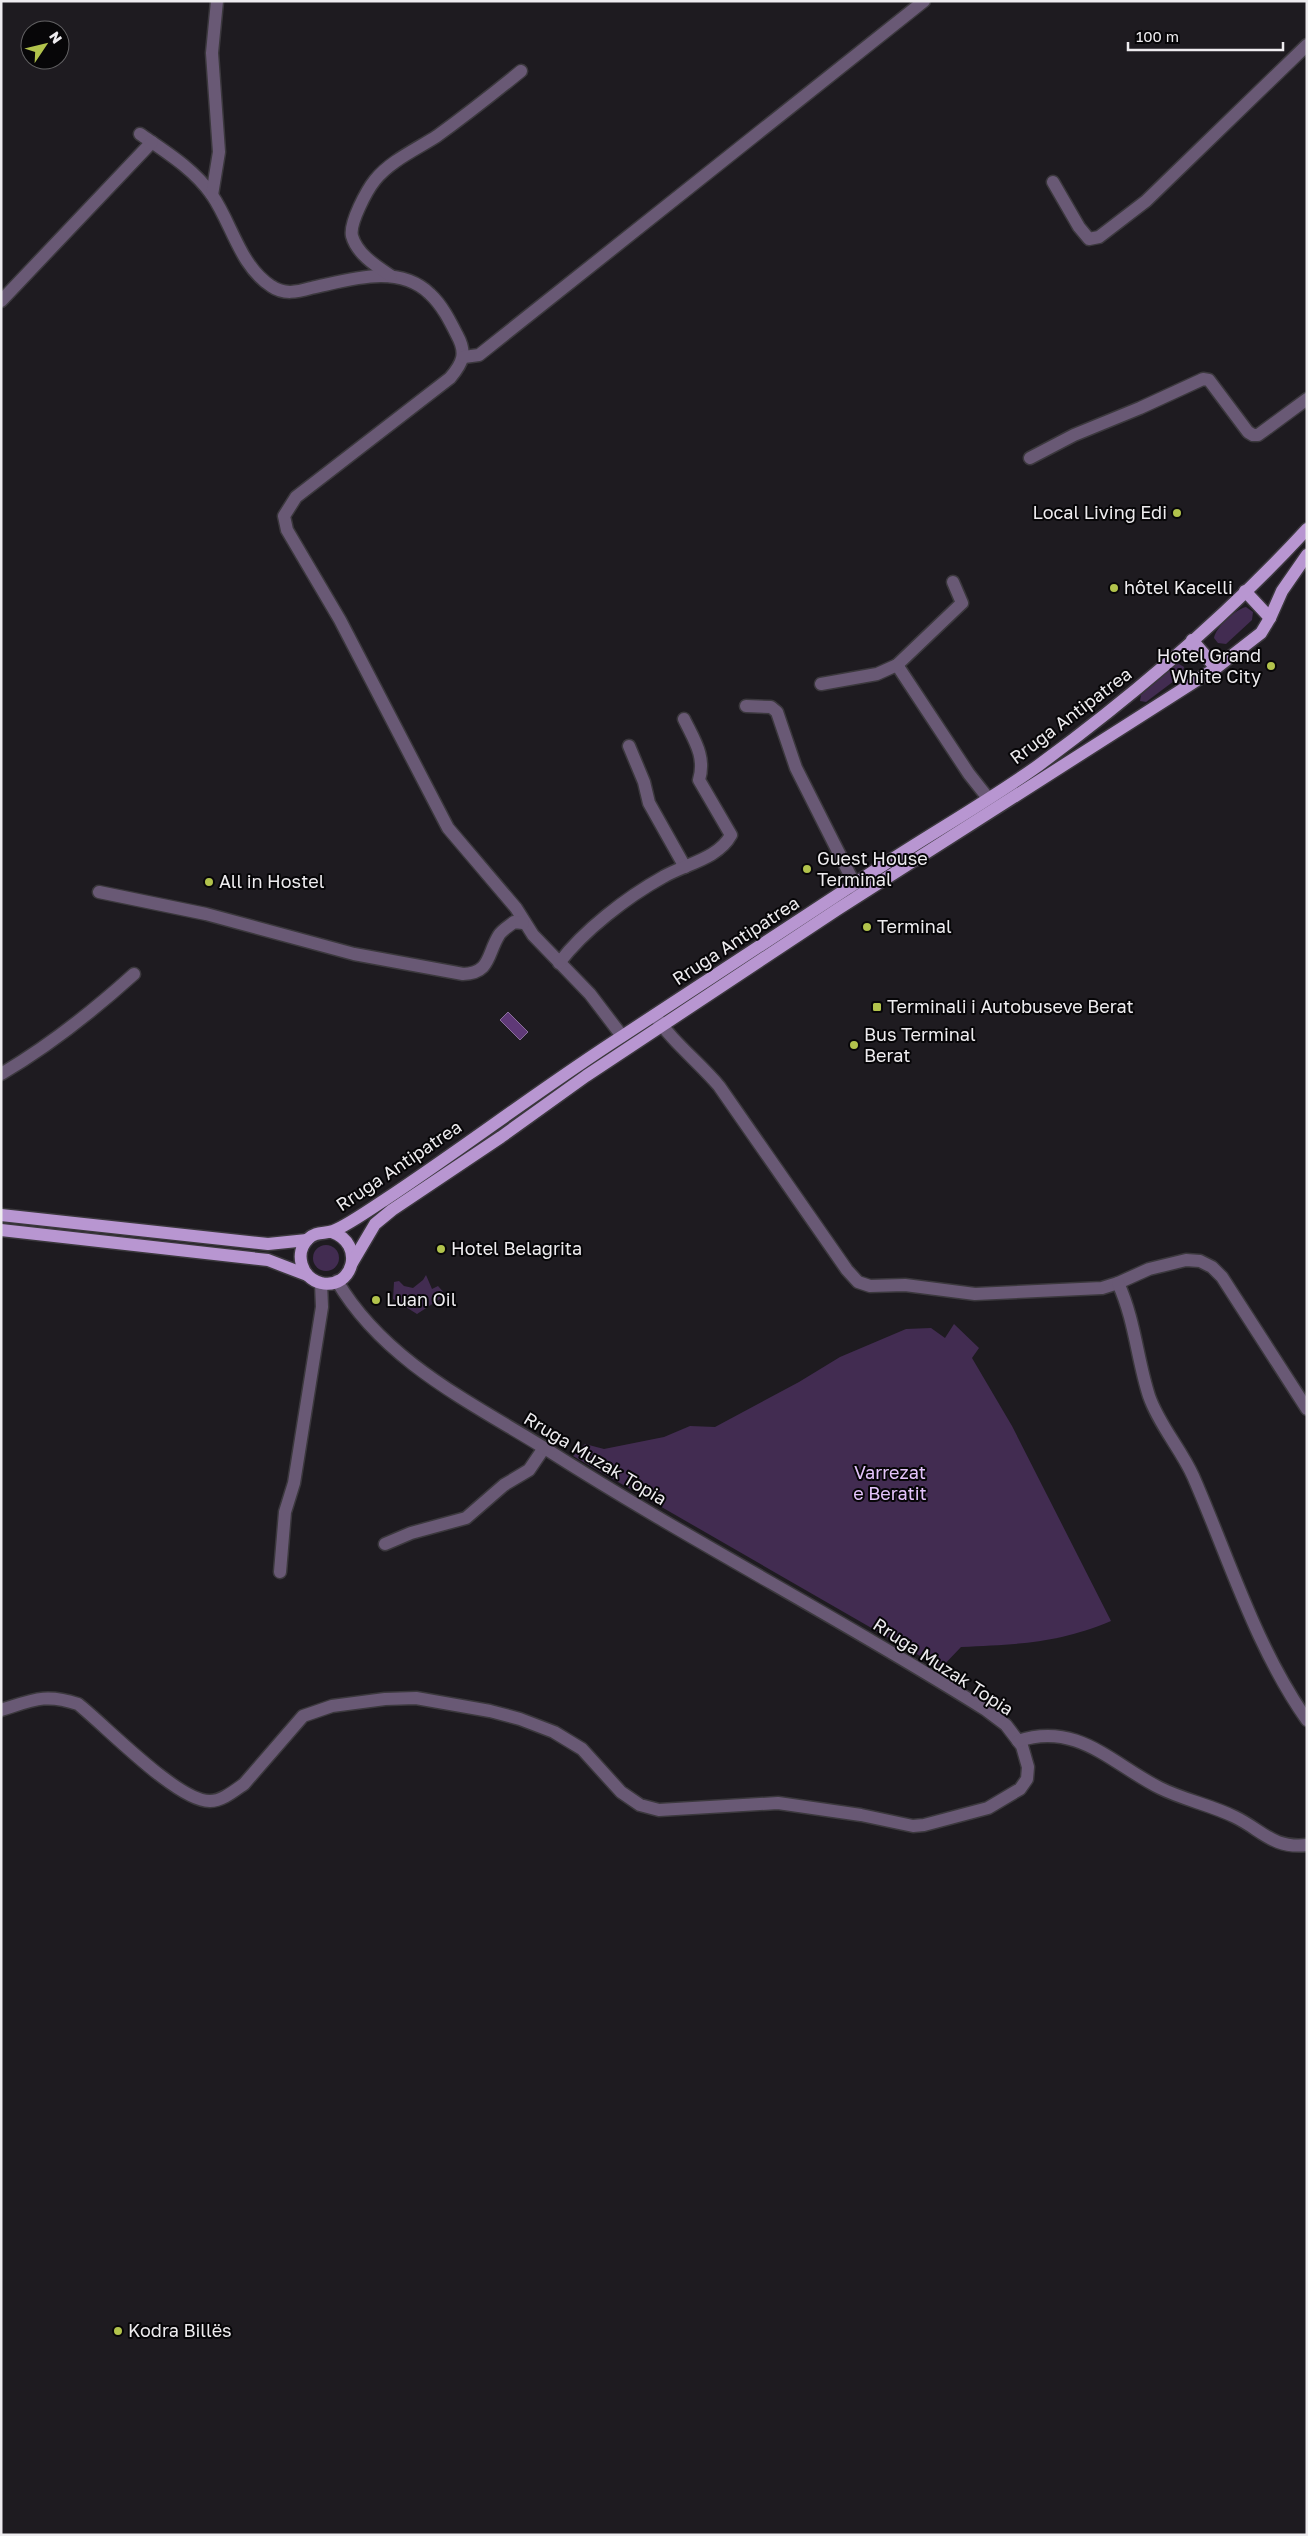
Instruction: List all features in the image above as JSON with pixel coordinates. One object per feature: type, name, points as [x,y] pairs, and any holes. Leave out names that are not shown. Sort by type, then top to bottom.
[{"type":"main road","name":"Rruga Antipatrea","points":[[332,1232],[384,1200],[622,1036],[861,895],[1041,771],[1136,690],[1269,570],[1307,529]]},
{"type":"main road","name":"Rruga Antipatrea","points":[[337,1281],[346,1275],[375,1224],[392,1210],[662,1026],[854,884],[988,798],[1041,771],[1216,668],[1260,633],[1270,618],[1282,591],[1307,555]]},
{"type":"main road","points":[[1245,591],[1270,618]]},
{"type":"main road","points":[[1192,640],[1216,668]]},
{"type":"main road","name":"Rruga Antipatrea","points":[[1,1215],[268,1244],[307,1240],[316,1233],[332,1232],[342,1236],[349,1244],[352,1254],[351,1265]]},
{"type":"main road","points":[[1,1230],[268,1260],[307,1275],[321,1283],[337,1281]]},
{"type":"main road","points":[[307,1240],[300,1255],[307,1275]]},
{"type":"street","points":[[212,195],[219,152],[212,53],[216,1]]},
{"type":"street","points":[[464,357],[479,355],[924,1]]},
{"type":"street","points":[[1053,182],[1079,227],[1089,239],[1099,237],[1146,201],[1307,46]]},
{"type":"street","points":[[521,70],[471,111],[388,168],[376,179],[367,193],[354,222],[352,234],[357,246],[371,263],[391,276],[418,285],[431,294],[463,346],[464,357],[460,367],[450,378],[296,497],[284,516],[287,530],[340,620],[448,828],[516,908],[523,923],[590,994],[622,1036]]},
{"type":"street","points":[[140,134],[182,163],[212,195],[234,240],[257,272],[271,286],[290,293],[368,276],[391,276]]},
{"type":"street","points":[[1,301],[152,142]]},
{"type":"street","points":[[1030,458],[1074,434],[1140,408],[1203,379],[1209,380],[1252,435],[1258,435],[1307,399]]},
{"type":"street","points":[[821,684],[877,674],[897,665],[962,603],[953,582]]},
{"type":"street","points":[[897,665],[969,774],[988,798]]},
{"type":"street","points":[[746,706],[771,708],[777,712],[796,768],[861,895]]},
{"type":"street","points":[[559,963],[586,934],[640,892],[664,876],[716,851],[728,841],[731,835],[699,780],[703,764],[701,755],[684,719]]},
{"type":"street","points":[[629,746],[644,782],[649,804],[685,866]]},
{"type":"street","points":[[99,892],[206,914],[354,954],[463,974],[473,974],[481,969],[487,962],[499,935],[514,922],[523,923]]},
{"type":"street","points":[[1,1074],[26,1059],[91,1012],[134,974]]},
{"type":"street","points":[[655,1015],[662,1026],[699,1062],[719,1086],[847,1270],[858,1282],[870,1286],[906,1285],[975,1294],[1102,1288],[1118,1283],[1149,1268],[1186,1260],[1200,1261],[1212,1267],[1222,1277],[1307,1409]]},
{"type":"street","points":[[493,1125],[501,1137]]},
{"type":"street","name":"Rruga Muzak Topia","points":[[1,1710],[44,1697],[61,1698],[78,1704],[165,1779],[184,1792],[204,1801],[212,1802],[244,1784],[272,1754],[294,1725],[309,1713],[354,1703],[416,1698],[490,1711],[520,1719],[554,1732],[582,1749],[621,1792],[640,1805],[659,1810],[778,1804],[861,1815],[913,1826],[946,1821],[988,1808],[1020,1789],[1027,1779],[1026,1754],[1006,1726],[941,1682],[612,1492],[440,1385],[379,1335],[348,1300],[337,1281]]},
{"type":"street","points":[[280,1572],[285,1512],[294,1483],[322,1307],[321,1283]]},
{"type":"street","points":[[1118,1283],[1130,1311],[1152,1401],[1194,1478],[1269,1657],[1282,1683],[1307,1720]]},
{"type":"street","points":[[385,1544],[411,1533],[466,1518],[504,1485],[529,1470],[544,1448]]},
{"type":"street","points":[[1018,1741],[1031,1737],[1057,1735],[1094,1746],[1160,1788],[1236,1817],[1272,1840],[1288,1846],[1307,1846]]},
{"type":"green space","points":[[1246,607],[1253,612],[1252,620],[1226,644],[1218,643],[1214,638],[1218,629],[1232,615]]},
{"type":"green space","points":[[1179,664],[1184,667],[1182,675],[1146,702],[1140,701],[1141,695],[1174,665]]},
{"type":"green space","points":[[326,1245],[335,1249],[339,1258],[335,1267],[326,1271],[317,1267],[313,1258],[317,1249]]},
{"type":"green space","points":[[426,1275],[432,1289],[438,1286],[446,1295],[417,1314],[393,1299],[394,1282],[399,1281],[404,1286],[413,1288]]},
{"type":"green space","name":"Varrezat e Beratit","points":[[954,1324],[979,1348],[972,1358],[1012,1426],[1111,1621],[1055,1639],[1019,1644],[961,1647],[941,1668],[573,1456],[585,1444],[604,1449],[664,1437],[690,1426],[715,1427],[799,1382],[840,1357],[906,1329],[931,1328],[945,1338]]},
{"type":"shaded area","points":[[508,1012],[528,1032],[520,1040],[500,1020]]},
{"type":"place","name":"Local Living Edi","points":[[1177,513]]},
{"type":"place","name":"hôtel Kacelli","points":[[1114,588]]},
{"type":"place","name":"Hotel Grand White City","points":[[1271,666]]},
{"type":"place","name":"Guest House Terminal","points":[[807,869]]},
{"type":"place","name":"All in Hostel","points":[[209,882]]},
{"type":"place","name":"Terminal","points":[[867,927]]},
{"type":"place","name":"Terminali i Autobuseve Berat","points":[[877,1007]]},
{"type":"place","name":"Bus Terminal Berat","points":[[854,1045]]},
{"type":"place","name":"Hotel Belagrita","points":[[441,1249]]},
{"type":"place","name":"Luan Oil","points":[[376,1300]]},
{"type":"place","name":"Kodra Billës","points":[[118,2331]]}]
